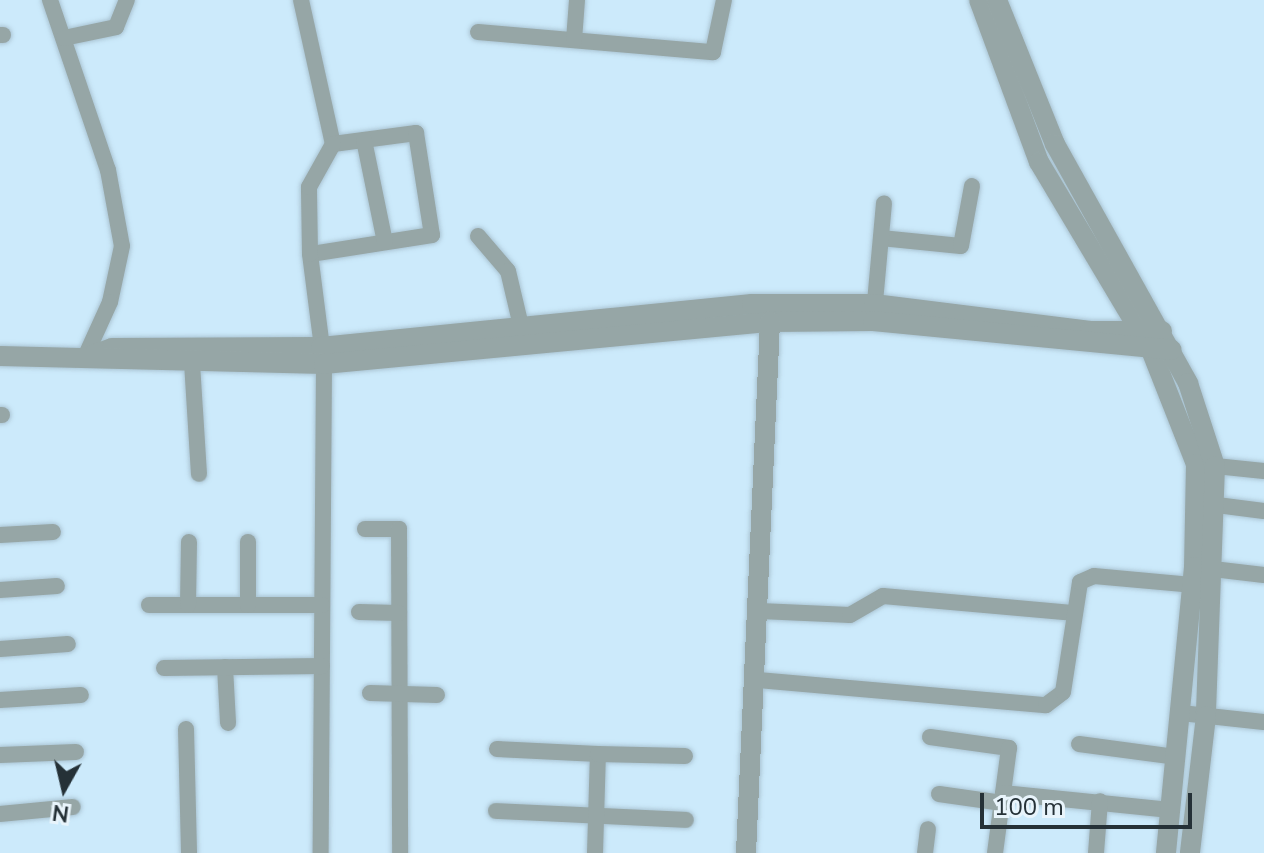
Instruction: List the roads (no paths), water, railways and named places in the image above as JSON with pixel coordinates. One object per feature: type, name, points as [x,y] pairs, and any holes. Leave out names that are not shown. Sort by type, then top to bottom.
[{"type":"street","points":[[50,0],[108,170],[122,246],[81,355]]},
{"type":"street","points":[[64,38],[116,27],[127,0]]},
{"type":"street","points":[[301,0],[333,144],[311,177],[310,254],[323,355],[321,853]]},
{"type":"street","points":[[574,40],[577,0]]},
{"type":"street","points":[[478,32],[713,52],[724,0]]},
{"type":"street","points":[[979,0],[1039,162],[1138,331],[1162,350]]},
{"type":"street","points":[[997,0],[1050,135],[1162,331],[1162,350],[1217,505],[1206,716],[1190,853]]},
{"type":"street","points":[[310,254],[432,235],[421,145],[416,133],[333,144]]},
{"type":"street","points":[[364,140],[385,242]]},
{"type":"street","points":[[881,238],[961,246],[972,186]]},
{"type":"street","points":[[874,313],[884,203]]},
{"type":"street","points":[[478,236],[508,271],[522,330]]},
{"type":"street","points":[[0,356],[81,355],[112,348],[323,355],[752,304],[1162,331]]},
{"type":"street","points":[[81,355],[110,363],[192,363],[874,313],[1162,350]]},
{"type":"street","points":[[746,853],[758,680],[770,322]]},
{"type":"street","points":[[192,363],[199,474]]},
{"type":"street","points":[[1205,465],[1264,471]]},
{"type":"street","points":[[1166,853],[1205,465]]},
{"type":"street","points":[[1217,505],[1264,511]]},
{"type":"street","points":[[365,529],[399,529],[400,853]]},
{"type":"street","points":[[0,535],[53,532]]},
{"type":"street","points":[[188,605],[189,542]]},
{"type":"street","points":[[248,542],[248,605]]},
{"type":"street","points":[[1213,569],[1264,575]]},
{"type":"street","points":[[758,680],[1046,705],[1063,692],[1072,613],[1085,577],[1192,585]]},
{"type":"street","points":[[0,590],[57,586]]},
{"type":"street","points":[[760,611],[850,615],[883,596],[1072,613]]},
{"type":"street","points":[[149,605],[322,605]]},
{"type":"street","points":[[359,612],[399,613]]},
{"type":"street","points":[[0,649],[68,644]]},
{"type":"street","points":[[164,668],[322,666]]},
{"type":"street","points":[[225,667],[228,723]]},
{"type":"street","points":[[370,693],[437,695]]},
{"type":"street","points":[[0,700],[81,695]]},
{"type":"street","points":[[1181,713],[1264,722]]},
{"type":"street","points":[[186,729],[189,853]]},
{"type":"street","points":[[930,737],[1009,748],[995,853]]},
{"type":"street","points":[[1079,744],[1177,757]]},
{"type":"street","points":[[497,749],[685,756]]},
{"type":"street","points":[[0,755],[76,752]]},
{"type":"street","points":[[595,853],[598,754]]},
{"type":"street","points":[[939,794],[1100,801],[1170,810]]},
{"type":"street","points":[[1096,853],[1100,801]]},
{"type":"street","points":[[0,814],[73,807]]},
{"type":"street","points":[[496,811],[686,820]]},
{"type":"street","points":[[925,853],[928,829]]}]
